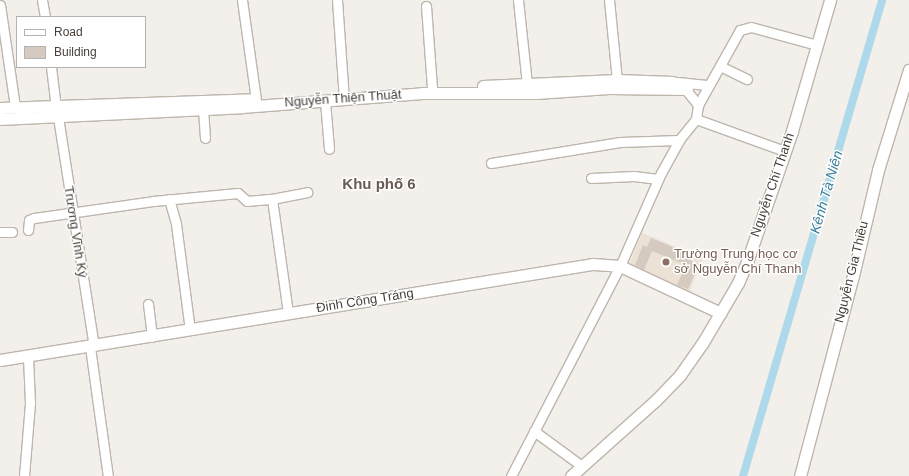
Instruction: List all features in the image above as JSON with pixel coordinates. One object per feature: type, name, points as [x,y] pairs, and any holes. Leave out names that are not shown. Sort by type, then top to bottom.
[{"type":"street","points":[[42,0],[44,16]]},
{"type":"street","points":[[242,0],[256,99]]},
{"type":"street","points":[[337,0],[344,96]]},
{"type":"street","points":[[518,0],[526,84]]},
{"type":"street","points":[[609,0],[617,80]]},
{"type":"street","name":"Nguyễn Chí Thanh","points":[[571,476],[656,400],[680,375],[721,313],[748,259],[785,151],[830,0]]},
{"type":"street","points":[[0,5],[15,107]]},
{"type":"street","points":[[426,6],[432,88]]},
{"type":"street","points":[[511,476],[620,266],[658,179],[679,140],[696,119],[698,105],[740,30],[745,26],[817,45]]},
{"type":"street","points":[[720,66],[747,79]]},
{"type":"street","name":"Trương Vĩnh Ký","points":[[51,68],[92,347],[108,476]]},
{"type":"street","name":"Nguyễn Gia Thiều","points":[[800,476],[853,276],[878,170],[909,70]]},
{"type":"street","name":"Nguyễn Thiện Thuật","points":[[0,119],[57,112],[256,99],[422,93],[526,84],[617,80],[678,82],[710,85]]},
{"type":"street","points":[[678,82],[687,89],[698,105]]},
{"type":"street","name":"Nguyễn Thiện Thuật","points":[[0,108],[15,107],[57,112],[203,109],[325,101],[344,96],[432,88],[536,93],[609,88],[687,89]]},
{"type":"street","points":[[325,101],[329,149]]},
{"type":"street","points":[[203,109],[205,138]]},
{"type":"street","points":[[696,119],[785,151]]},
{"type":"street","points":[[491,163],[620,142],[679,140]]},
{"type":"street","points":[[592,178],[634,176],[658,179]]},
{"type":"street","points":[[28,230],[31,219],[169,199],[238,193],[247,201],[272,199],[307,192]]},
{"type":"street","points":[[169,199],[176,224],[190,330]]},
{"type":"street","points":[[272,199],[288,313]]},
{"type":"street","points":[[0,232],[12,232]]},
{"type":"street","name":"Đinh Công Tráng","points":[[0,360],[92,347],[288,313],[593,264],[620,266],[721,313]]},
{"type":"street","points":[[148,304],[152,337]]},
{"type":"street","points":[[24,476],[30,403],[28,357]]},
{"type":"street","points":[[534,431],[582,466]]},
{"type":"shaded area","name":"Trường Trung học cơ sở Nguyễn Chí Thanh","points":[[642,233],[703,258],[689,292],[628,267]]},
{"type":"building","points":[[651,238],[690,254],[688,259],[699,264],[688,289],[677,285],[686,265],[652,251],[644,270],[635,265],[643,245],[647,247]]},
{"type":"waterway","name":"Kênh Tà Niên","points":[[743,476],[882,0]]},
{"type":"place","name":"Trường Trung học cơ sở Nguyễn Chí Thanh","points":[[666,262]]},
{"type":"district","name":"Khu phố 6","points":[[379,184]]}]
